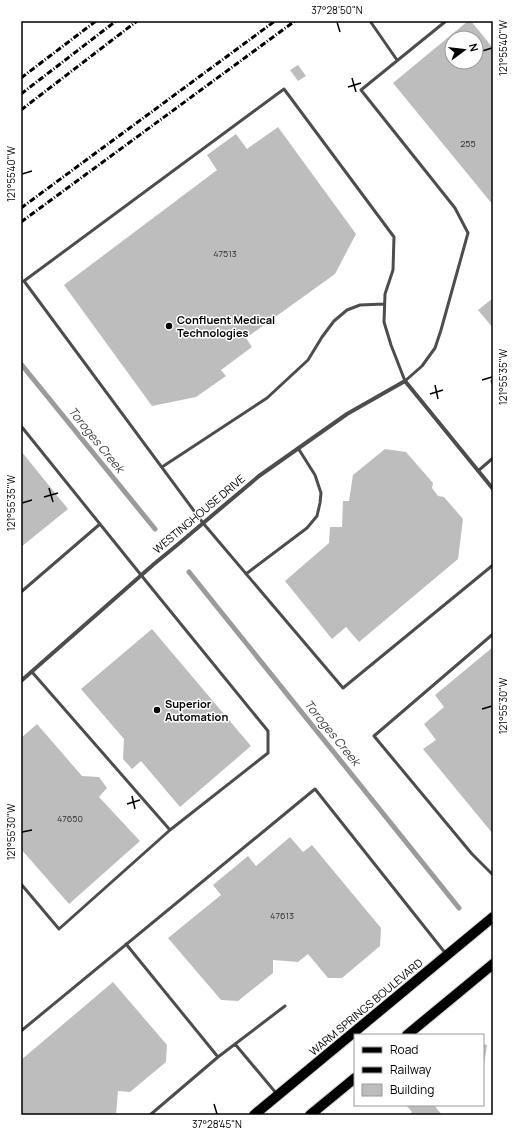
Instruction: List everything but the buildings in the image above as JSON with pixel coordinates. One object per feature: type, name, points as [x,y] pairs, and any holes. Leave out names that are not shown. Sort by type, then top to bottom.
[{"type":"main road","name":"WARM SPRINGS BOULEVARD","points":[[254,1115],[493,917]]},
{"type":"main road","points":[[408,1034],[493,964]]},
{"type":"main road","points":[[310,1115],[354,1079]]},
{"type":"street","name":"WESTINGHOUSE DRIVE","points":[[21,681],[141,575],[259,476],[347,414],[405,381]]},
{"type":"street","points":[[405,381],[493,488]]},
{"type":"lane","points":[[370,21],[398,60]]},
{"type":"lane","points":[[446,21],[361,90],[455,208],[468,234],[442,330],[435,348],[422,366],[405,381],[384,322],[385,294],[393,270],[394,237],[284,89],[24,281],[203,523],[343,688],[493,565]]},
{"type":"lane","points":[[162,467],[267,398],[308,360],[334,321],[347,310],[360,305],[384,304]]},
{"type":"lane","points":[[21,426],[268,731],[268,753],[170,830],[59,929],[21,884]]},
{"type":"lane","points":[[246,574],[307,528],[317,516],[321,493],[315,475],[298,448]]},
{"type":"lane","points":[[478,470],[493,458]]},
{"type":"lane","points":[[21,592],[100,524]]},
{"type":"lane","points":[[493,634],[374,736],[472,854],[493,876]]},
{"type":"lane","points":[[32,672],[170,830]]},
{"type":"lane","points":[[21,1031],[315,789],[447,955]]},
{"type":"lane","points":[[126,944],[218,1057]]},
{"type":"lane","points":[[150,1115],[218,1057],[285,1006]]},
{"type":"lane","points":[[235,1044],[278,1095]]},
{"type":"waterway","name":"Toroges Creek","points":[[21,364],[155,529]]},
{"type":"waterway","name":"Toroges Creek","points":[[189,572],[459,908]]},
{"type":"railway","points":[[21,78],[96,21]]},
{"type":"railway","points":[[21,94],[116,21]]},
{"type":"railway","points":[[21,110],[137,21]]},
{"type":"railway","points":[[21,208],[275,21]]},
{"type":"railway","points":[[21,222],[295,21]]},
{"type":"place","name":"Confluent Medical Technologies","points":[[169,326]]},
{"type":"place","name":"Superior Automation","points":[[157,710]]}]
